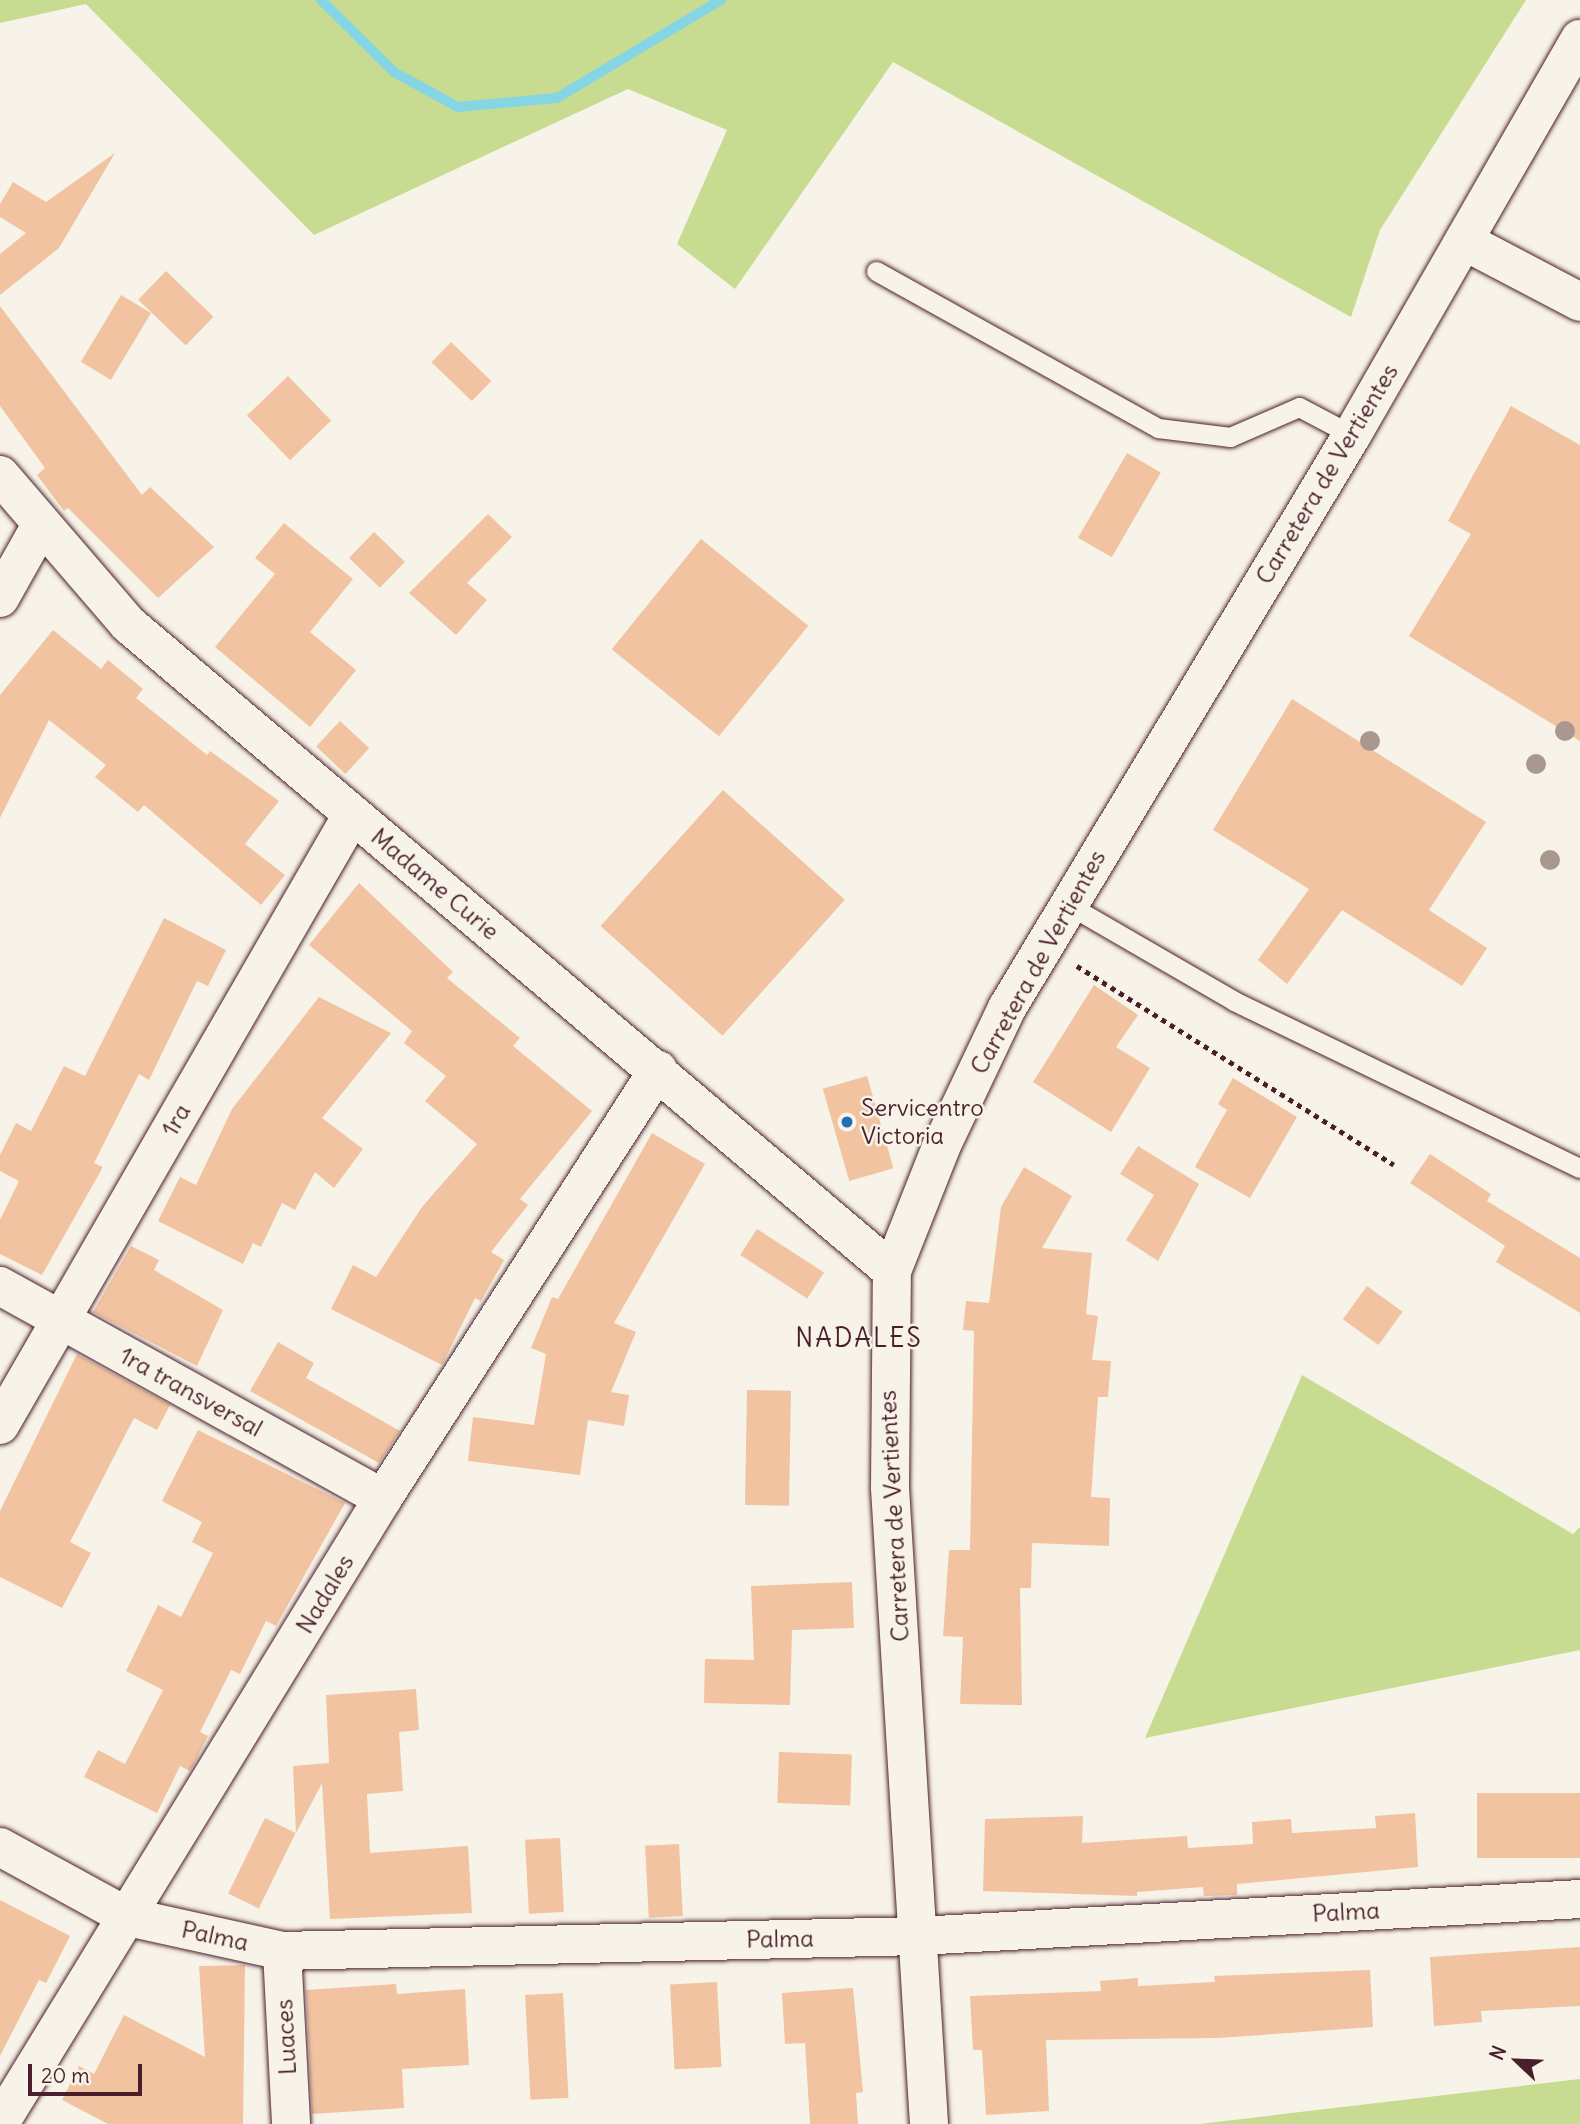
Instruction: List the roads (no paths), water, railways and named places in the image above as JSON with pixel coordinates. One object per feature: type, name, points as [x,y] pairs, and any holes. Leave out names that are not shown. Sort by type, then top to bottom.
[{"type":"street","name":"Carretera de Vertientes","points":[[929,2124],[890,1488],[892,1271],[941,1147],[1043,945],[1352,435],[1580,39]]},
{"type":"street","points":[[1464,241],[1580,302]]},
{"type":"street","name":"Madame Curie","points":[[0,475],[128,624],[658,1070],[892,1271]]},
{"type":"street","points":[[0,598],[41,525]]},
{"type":"street","name":"1ra","points":[[0,1424],[352,815]]},
{"type":"street","name":"Nadales","points":[[0,2123],[383,1498],[658,1070]]},
{"type":"street","name":"1ra transversal","points":[[0,1286],[383,1498]]},
{"type":"street","name":"Palma","points":[[0,1847],[128,1917],[282,1951],[919,1936],[1580,1899]]},
{"type":"street","name":"Luaces","points":[[282,1951],[291,2124]]},
{"type":"lane","points":[[876,271],[1158,428],[1230,437],[1299,407],[1352,435]]},
{"type":"lane","points":[[1067,904],[1234,1001],[1580,1168]]},
{"type":"waterway","points":[[321,0],[394,72],[458,107],[557,98],[721,0]]},
{"type":"place","name":"Servicentro Victoria","points":[[847,1122]]},
{"type":"district","name":"NADALES","points":[[859,1338]]}]
